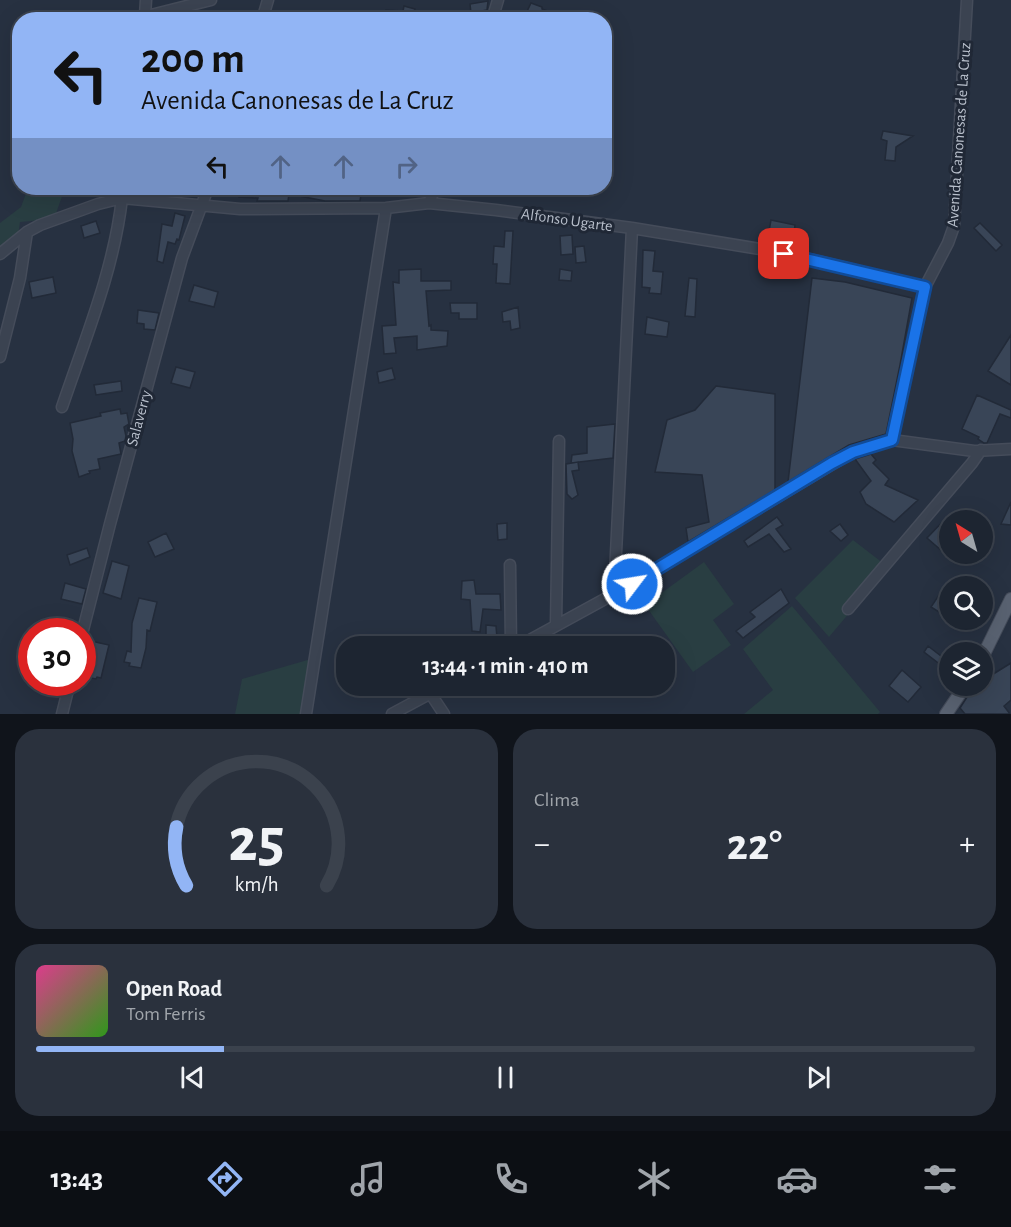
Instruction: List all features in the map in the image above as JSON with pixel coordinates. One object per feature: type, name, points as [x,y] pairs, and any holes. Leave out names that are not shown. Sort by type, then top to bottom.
[{"type":"main road","points":[[990,642],[1011,599]]},
{"type":"main road","points":[[946,714],[958,696]]},
{"type":"street","points":[[162,12],[211,0]]},
{"type":"street","name":"Avenida Canonesas de La Cruz","points":[[892,440],[925,287],[948,243],[954,226],[967,0]]},
{"type":"street","name":"Salaverry","points":[[86,618],[173,287],[206,195]]},
{"type":"street","points":[[429,203],[432,195]]},
{"type":"street","points":[[62,407],[110,261],[118,230],[122,198]]},
{"type":"street","name":"Alfonso Ugarte","points":[[0,254],[39,225],[122,198],[240,209],[386,208],[429,203],[632,228],[784,254],[925,287]]},
{"type":"street","points":[[306,714],[386,208]]},
{"type":"street","points":[[614,594],[632,228]]},
{"type":"street","points":[[0,357],[20,278],[27,232]]},
{"type":"street","points":[[537,636],[614,594],[853,452],[892,440],[981,450],[1011,449]]},
{"type":"street","points":[[556,625],[559,441]]},
{"type":"street","points":[[848,609],[981,450]]},
{"type":"street","points":[[510,565],[511,636]]},
{"type":"street","points":[[62,714],[66,696]]},
{"type":"street","points":[[392,714],[425,696]]},
{"type":"street","points":[[432,696],[444,714]]},
{"type":"green space","points":[[25,195],[63,195],[54,219],[20,222],[17,243],[0,257],[0,223],[21,207]]},
{"type":"green space","points":[[853,540],[888,567],[829,637],[795,598]]},
{"type":"green space","points":[[704,562],[734,604],[713,620],[731,645],[693,672],[675,647],[675,636],[667,636],[645,605]]},
{"type":"green space","points":[[792,606],[880,712],[878,714],[744,714],[773,690],[743,649]]},
{"type":"green space","points":[[311,659],[302,714],[235,714],[242,679]]},
{"type":"building","points":[[488,1],[487,10],[476,12],[471,12],[470,4]]},
{"type":"building","points":[[531,3],[551,12],[527,12]]},
{"type":"building","points":[[404,6],[415,9],[414,12],[386,12],[386,10],[403,11]]},
{"type":"building","points":[[883,131],[913,136],[896,147],[895,161],[885,160],[887,141],[881,139]]},
{"type":"building","points":[[239,195],[289,195],[288,201],[257,201],[258,198],[239,197]]},
{"type":"building","points":[[294,195],[361,195],[360,201],[325,201]]},
{"type":"building","points":[[175,213],[185,216],[179,240],[177,239],[175,244],[168,242],[163,263],[157,261],[162,224],[172,226]]},
{"type":"building","points":[[771,220],[795,225],[793,238],[769,231]]},
{"type":"building","points":[[96,221],[100,233],[84,238],[81,226]]},
{"type":"building","points":[[980,223],[1002,245],[996,251],[974,228]]},
{"type":"building","points":[[505,231],[513,231],[510,284],[496,283],[497,264],[493,264],[494,246],[504,247]]},
{"type":"building","points":[[572,235],[573,254],[561,255],[560,236]]},
{"type":"building","points":[[584,246],[586,262],[576,263],[575,247]]},
{"type":"building","points":[[643,250],[655,251],[653,271],[663,272],[661,294],[649,293],[650,288],[642,287]]},
{"type":"building","points":[[421,269],[421,281],[451,281],[451,290],[426,291],[429,326],[431,325],[431,330],[448,331],[447,346],[417,350],[417,336],[394,338],[396,353],[384,354],[382,326],[396,325],[393,282],[399,283],[399,270]]},
{"type":"building","points":[[560,269],[572,271],[571,281],[559,280]]},
{"type":"building","points":[[53,277],[56,293],[32,298],[29,282]]},
{"type":"building","points":[[689,278],[697,279],[695,317],[685,316]]},
{"type":"building","points":[[812,278],[845,282],[912,298],[886,434],[849,445],[788,482]]},
{"type":"building","points":[[194,285],[218,292],[214,307],[189,301]]},
{"type":"building","points":[[450,303],[477,303],[477,319],[459,319],[459,313],[451,313]]},
{"type":"building","points":[[518,307],[520,328],[511,330],[510,321],[503,322],[502,312]]},
{"type":"building","points":[[138,310],[159,313],[155,330],[144,329],[144,324],[137,323]]},
{"type":"building","points":[[647,317],[669,322],[667,337],[645,334]]},
{"type":"building","points":[[1011,335],[1011,385],[988,371]]},
{"type":"building","points":[[176,367],[195,372],[190,388],[171,383]]},
{"type":"building","points":[[392,368],[395,379],[379,383],[377,372]]},
{"type":"building","points":[[121,381],[122,391],[96,395],[94,385]]},
{"type":"building","points":[[716,386],[775,394],[775,490],[688,542],[686,528],[709,522],[702,475],[655,472],[667,420],[695,410]]},
{"type":"building","points":[[977,395],[1011,410],[1011,418],[1000,414],[987,443],[962,429]]},
{"type":"building","points":[[120,409],[121,414],[127,413],[129,424],[124,427],[125,441],[119,443],[121,454],[98,459],[100,469],[89,471],[90,473],[79,477],[72,451],[73,439],[70,423]]},
{"type":"building","points":[[615,424],[613,458],[571,463],[572,455],[587,453],[587,427]]},
{"type":"building","points":[[871,454],[876,460],[873,463],[889,479],[885,485],[918,500],[894,522],[866,504],[860,492],[871,481],[855,459]]},
{"type":"building","points":[[578,462],[579,470],[572,471],[578,495],[572,499],[567,494],[566,464]]},
{"type":"building","points":[[1011,502],[1011,525],[1001,524]]},
{"type":"building","points":[[777,517],[783,525],[776,529],[791,549],[784,552],[769,534],[748,547],[744,541]]},
{"type":"building","points":[[507,523],[507,539],[498,540],[497,524]]},
{"type":"building","points":[[840,524],[848,535],[841,541],[830,531]]},
{"type":"building","points":[[939,525],[939,548],[927,538]]},
{"type":"building","points":[[166,533],[174,549],[155,557],[148,542]]},
{"type":"building","points":[[87,548],[90,557],[70,565],[67,555]]},
{"type":"building","points":[[112,561],[129,566],[121,599],[103,593]]},
{"type":"building","points":[[474,580],[476,594],[500,594],[501,610],[483,609],[480,632],[472,631],[470,600],[461,599],[462,581]]},
{"type":"building","points":[[65,583],[86,589],[82,604],[61,599]]},
{"type":"building","points":[[781,589],[789,603],[743,638],[736,631],[755,617],[750,612]]},
{"type":"building","points":[[939,595],[939,612],[931,607]]},
{"type":"building","points":[[139,598],[157,602],[150,631],[147,630],[146,648],[141,668],[129,666],[130,663],[124,662],[127,651],[131,652],[132,623]]},
{"type":"building","points":[[486,625],[496,626],[497,636],[486,636]]},
{"type":"building","points":[[96,642],[109,645],[101,678],[96,679]]},
{"type":"building","points":[[928,646],[939,654],[939,664],[924,652]]},
{"type":"building","points":[[1011,663],[1011,700],[1004,706],[1010,714],[965,714],[960,708],[968,696],[993,696],[993,674]]},
{"type":"building","points":[[902,670],[921,687],[908,702],[889,686]]},
{"type":"route","points":[[632,584],[832,463],[853,452],[892,440],[925,287],[784,254]]}]
